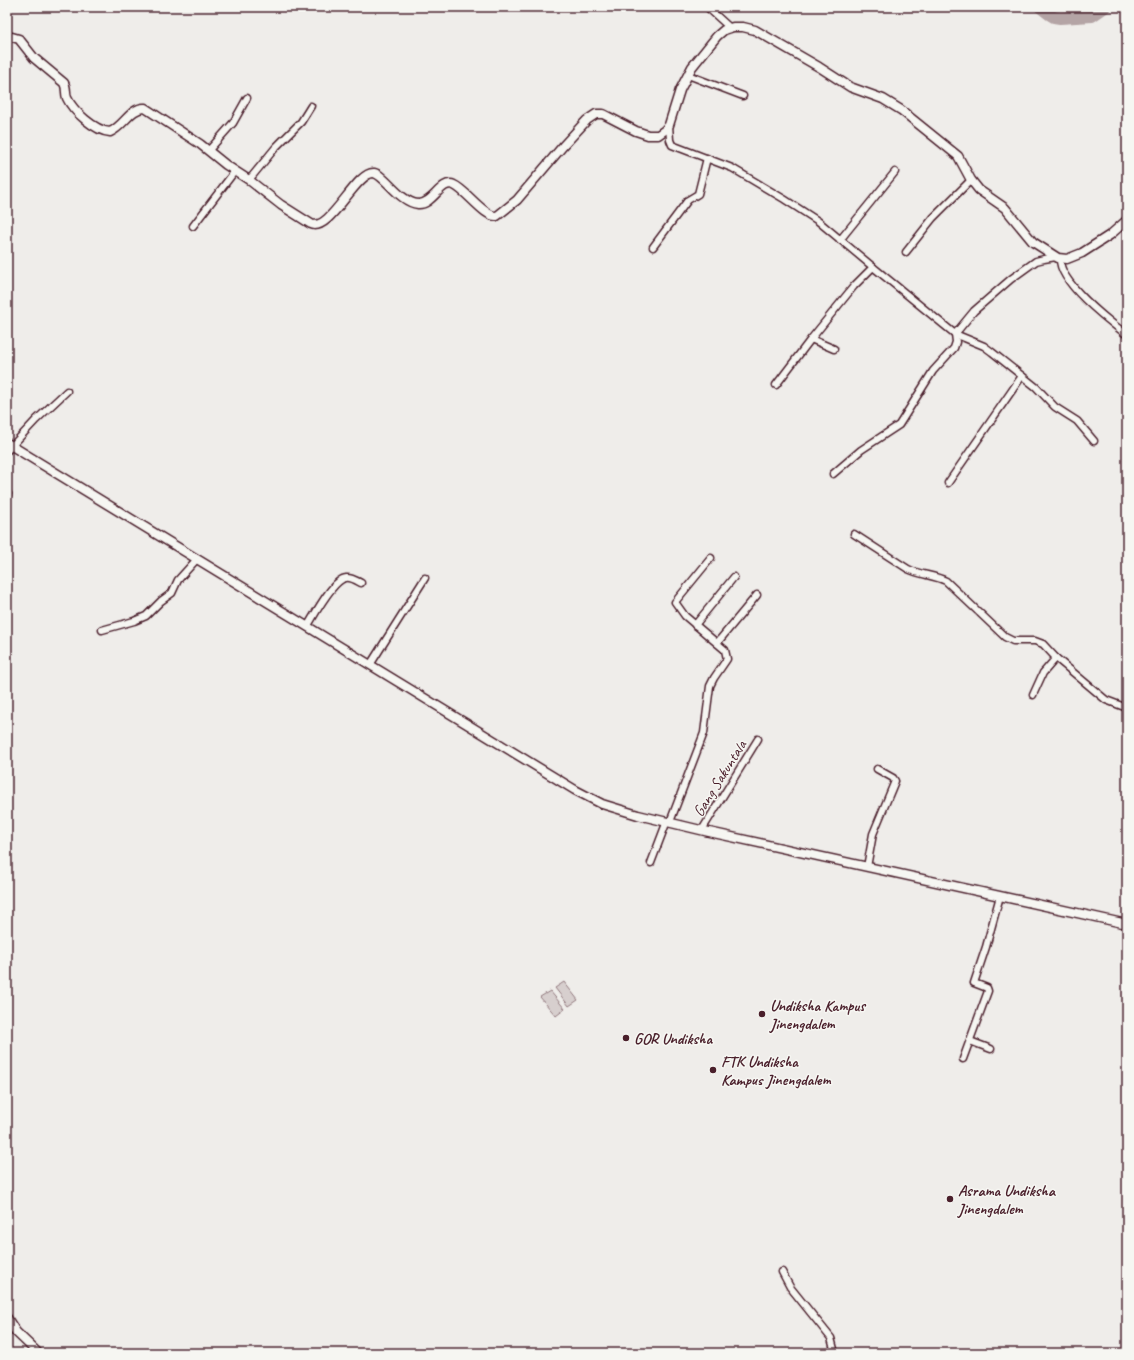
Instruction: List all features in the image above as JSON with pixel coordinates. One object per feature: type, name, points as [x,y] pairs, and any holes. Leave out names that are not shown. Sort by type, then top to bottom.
[{"type":"street","points":[[707,7],[729,27]]},
{"type":"street","points":[[1094,442],[1077,421],[1055,407],[1040,391],[1022,376],[984,346],[955,334],[818,221],[732,168],[672,145],[670,140],[669,125],[676,99],[688,74],[698,59],[717,36],[724,30],[729,27],[743,27],[755,30],[819,67],[850,88],[883,99],[901,110],[958,156],[971,180],[979,190],[1006,208],[1033,242],[1058,258],[1063,271],[1075,289],[1108,321],[1127,335]]},
{"type":"street","points":[[7,38],[12,37],[19,39],[34,58],[64,83],[66,88],[66,96],[72,107],[95,126],[104,131],[110,132],[124,122],[136,110],[145,108],[187,135],[281,205],[315,226],[322,223],[330,216],[359,183],[367,175],[372,173],[379,175],[399,195],[418,204],[429,200],[447,184],[454,184],[490,215],[496,216],[517,200],[563,146],[587,120],[596,114],[603,114],[636,131],[648,135],[658,135],[669,125]]},
{"type":"street","points":[[688,74],[743,96]]},
{"type":"street","points":[[208,150],[233,123],[247,98]]},
{"type":"street","points":[[249,180],[276,147],[301,122],[311,106]]},
{"type":"street","points":[[653,247],[688,200],[698,194],[707,158]]},
{"type":"street","points":[[193,226],[235,171]]},
{"type":"street","points":[[840,240],[895,172]]},
{"type":"street","points":[[906,252],[933,218],[971,180]]},
{"type":"street","points":[[833,474],[861,450],[899,425],[933,371],[954,348],[956,342],[955,334],[974,312],[1011,279],[1036,261],[1070,258],[1082,252],[1105,238],[1127,220]]},
{"type":"street","points":[[776,385],[854,286],[873,267]]},
{"type":"street","points":[[811,339],[834,349]]},
{"type":"street","points":[[948,483],[1022,376]]},
{"type":"street","points":[[67,391],[9,446],[307,626],[474,730],[594,801],[624,811],[702,830],[1127,924]]},
{"type":"street","points":[[854,534],[908,569],[917,573],[940,578],[949,583],[1005,637],[1013,641],[1041,642],[1056,658],[1106,700],[1127,708]]},
{"type":"street","points":[[651,863],[704,733],[710,686],[727,660],[725,650],[685,616],[675,602],[710,558]]},
{"type":"street","points":[[102,630],[146,616],[161,601],[172,593],[178,580],[197,559]]},
{"type":"street","points":[[695,625],[734,577]]},
{"type":"street","points":[[307,626],[322,602],[338,582],[347,578],[361,583]]},
{"type":"street","points":[[370,665],[425,578]]},
{"type":"street","points":[[717,643],[757,595]]},
{"type":"street","points":[[1032,695],[1043,673],[1056,658]]},
{"type":"street","name":"Gang Sakuntala","points":[[702,830],[758,739]]},
{"type":"street","points":[[867,867],[873,834],[895,781],[892,777],[877,769]]},
{"type":"street","points":[[963,1059],[988,989],[974,983],[986,948],[1000,896]]},
{"type":"street","points":[[970,1041],[990,1049]]},
{"type":"street","points":[[782,1272],[790,1287],[831,1338],[835,1353]]},
{"type":"street","points":[[7,1318],[16,1332],[38,1353]]},
{"type":"shaded area","points":[[564,982],[578,1000],[569,1006],[555,988]]},
{"type":"shaded area","points":[[550,991],[565,1009],[556,1016],[540,997]]},
{"type":"waterway","points":[[1040,7],[1054,17],[1060,18],[1092,16],[1105,7]]},
{"type":"place","name":"Undiksha Kampus Jinengdalem","points":[[762,1014]]},
{"type":"place","name":"GOR Undiksha","points":[[626,1038]]},
{"type":"place","name":"FTK Undiksha Kampus Jinengdalem","points":[[713,1070]]},
{"type":"place","name":"Asrama Undiksha Jinengdalem","points":[[950,1199]]}]
